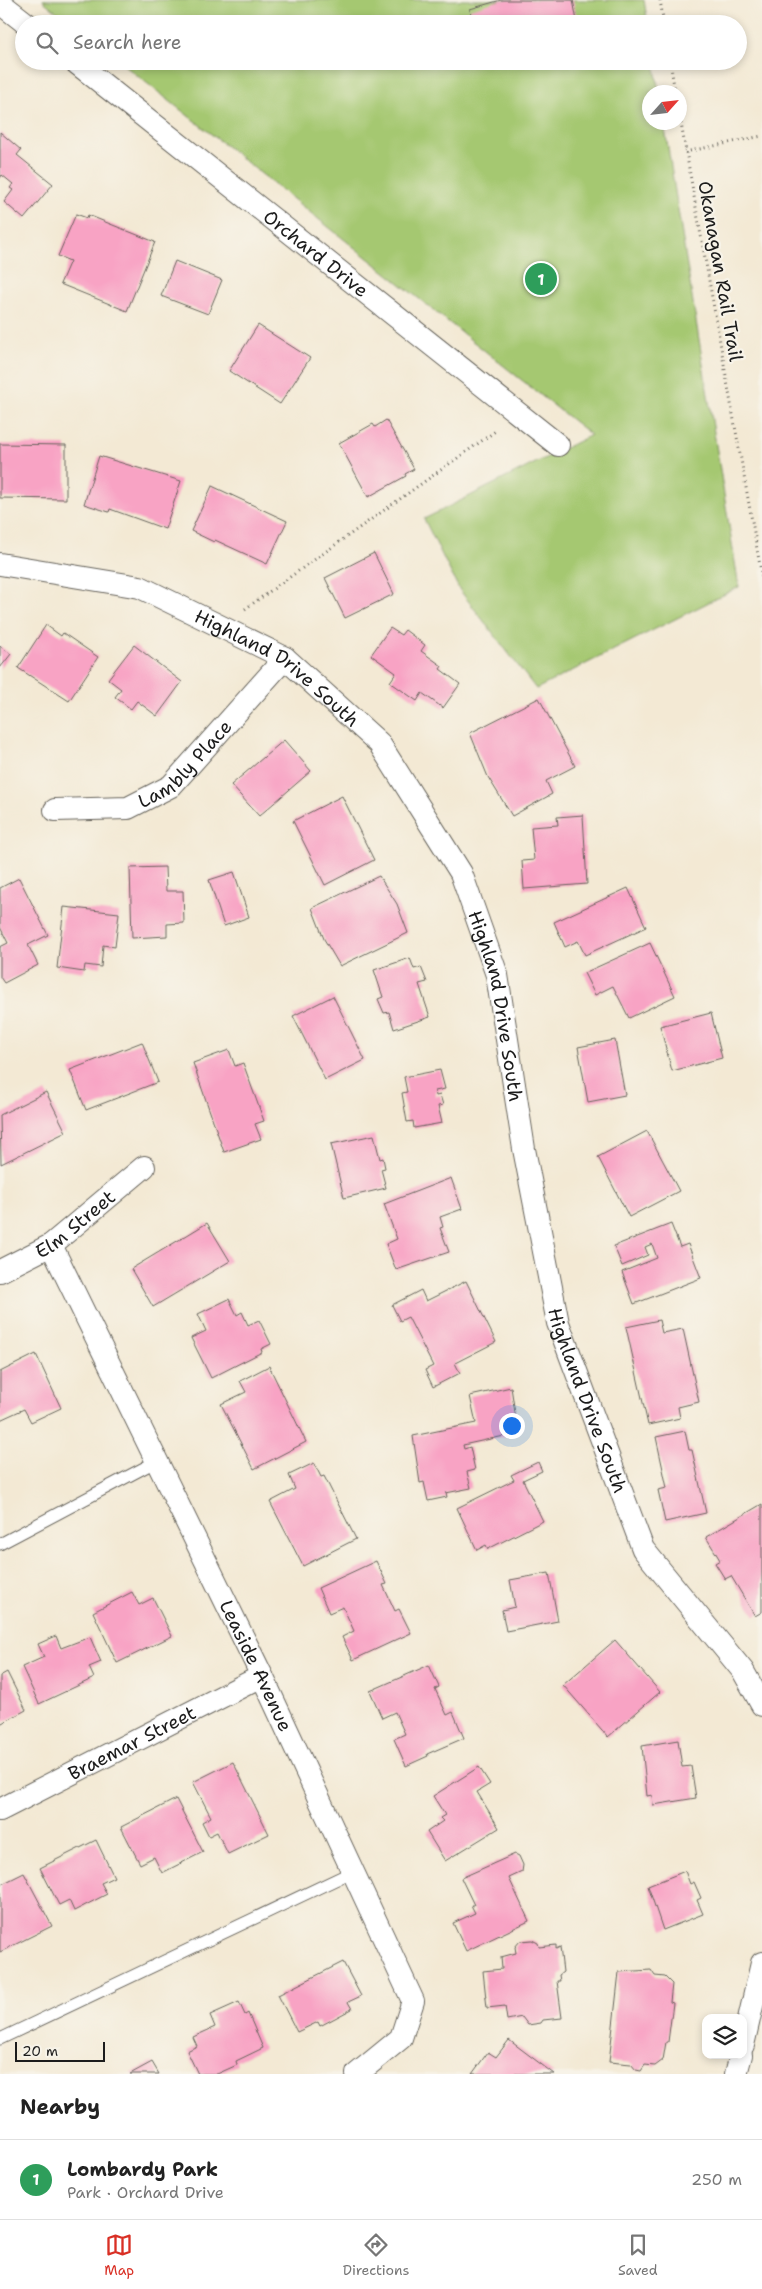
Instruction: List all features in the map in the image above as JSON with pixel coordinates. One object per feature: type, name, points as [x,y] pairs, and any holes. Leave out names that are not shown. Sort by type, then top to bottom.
[{"type":"street","points":[[0,3],[15,15]]},
{"type":"street","name":"Orchard Drive","points":[[85,70],[558,445]]},
{"type":"street","name":"Highland Drive South","points":[[0,564],[140,587],[285,658],[379,743],[461,873],[497,975],[524,1149],[558,1323],[643,1549],[743,1671],[762,1705]]},
{"type":"street","name":"Lambly Place","points":[[55,810],[128,808],[171,786],[285,658]]},
{"type":"street","name":"Elm Street","points":[[0,1271],[51,1245],[144,1167]]},
{"type":"street","name":"Leaside Avenue","points":[[51,1245],[262,1676],[413,2001],[401,2038],[357,2074]]},
{"type":"street","name":"Braemar Street","points":[[0,1810],[262,1676]]},
{"type":"street","points":[[747,2028],[762,1963]]},
{"type":"street","points":[[736,2074],[740,2059]]},
{"type":"lane","points":[[0,1544],[157,1461]]},
{"type":"lane","points":[[0,2039],[354,1871]]},
{"type":"path","points":[[660,0],[662,15]]},
{"type":"path","points":[[671,70],[674,85]]},
{"type":"path","name":"Okanagan Rail Trail","points":[[682,130],[762,577]]},
{"type":"path","points":[[685,152],[762,136]]},
{"type":"path","points":[[221,626],[520,414]]},
{"type":"green space","points":[[42,0],[644,0],[646,15],[61,15]]},
{"type":"green space","points":[[130,70],[655,70],[658,85],[642,85],[642,130],[665,130],[739,587],[536,689],[459,589],[424,519],[591,435]]},
{"type":"building","points":[[501,0],[573,0],[576,15],[471,15],[470,9]]},
{"type":"building","points":[[0,132],[21,150],[17,155],[53,184],[24,219],[4,202],[13,190],[10,188],[13,184],[2,175],[0,178]]},
{"type":"building","points":[[76,214],[87,218],[88,215],[155,242],[127,311],[60,284],[70,261],[58,256]]},
{"type":"building","points":[[175,261],[222,280],[208,314],[161,296]]},
{"type":"building","points":[[258,325],[310,358],[280,404],[229,371]]},
{"type":"building","points":[[386,420],[414,469],[405,474],[406,476],[368,497],[339,443],[373,424],[375,427]]},
{"type":"building","points":[[0,444],[66,445],[66,499],[0,498]]},
{"type":"building","points":[[99,456],[181,481],[165,529],[110,509],[109,512],[84,504]]},
{"type":"building","points":[[212,486],[287,521],[267,564],[191,531]]},
{"type":"building","points":[[374,553],[394,594],[345,618],[325,578]]},
{"type":"building","points":[[46,625],[61,636],[63,633],[98,657],[69,701],[18,668]]},
{"type":"building","points":[[390,628],[401,635],[405,630],[425,645],[421,651],[442,666],[440,669],[460,684],[443,708],[422,693],[417,701],[390,682],[396,673],[371,655]]},
{"type":"building","points":[[134,645],[182,682],[157,716],[137,701],[131,709],[115,697],[121,689],[108,679]]},
{"type":"building","points":[[0,646],[11,654],[0,668]]},
{"type":"building","points":[[539,698],[575,766],[546,781],[552,794],[512,816],[488,777],[470,733]]},
{"type":"building","points":[[284,740],[311,771],[259,816],[231,785]]},
{"type":"building","points":[[342,796],[374,860],[325,885],[293,821]]},
{"type":"building","points":[[583,815],[587,884],[524,889],[522,861],[534,860],[531,827],[558,825],[557,817]]},
{"type":"building","points":[[165,867],[166,891],[183,891],[184,923],[167,924],[167,936],[132,938],[130,868]]},
{"type":"building","points":[[234,872],[249,917],[224,926],[209,880]]},
{"type":"building","points":[[379,876],[397,904],[408,933],[340,966],[324,939],[312,908]]},
{"type":"building","points":[[19,878],[48,935],[28,945],[38,965],[4,983],[0,977],[0,947],[8,943],[0,927],[0,888]]},
{"type":"building","points":[[628,888],[646,927],[585,955],[578,941],[565,947],[554,922]]},
{"type":"building","points":[[64,907],[119,913],[115,947],[103,945],[101,967],[85,965],[84,972],[57,968]]},
{"type":"building","points":[[650,943],[675,996],[629,1018],[613,986],[595,995],[584,973]]},
{"type":"building","points":[[410,958],[414,969],[421,967],[427,982],[419,984],[430,1017],[394,1029],[389,1012],[384,1013],[378,999],[383,997],[374,970]]},
{"type":"building","points":[[333,996],[365,1060],[325,1080],[293,1016]]},
{"type":"building","points":[[711,1013],[722,1058],[672,1071],[660,1026]]},
{"type":"building","points":[[615,1040],[625,1095],[588,1102],[578,1047]]},
{"type":"building","points":[[142,1042],[158,1082],[86,1110],[70,1070]]},
{"type":"building","points":[[229,1050],[235,1066],[243,1063],[264,1121],[255,1124],[261,1139],[224,1152],[193,1063]]},
{"type":"building","points":[[440,1070],[445,1089],[435,1091],[436,1096],[440,1095],[443,1105],[438,1106],[442,1123],[414,1128],[413,1121],[407,1122],[402,1093],[407,1092],[404,1077]]},
{"type":"building","points":[[46,1092],[66,1132],[1,1164],[0,1115]]},
{"type":"building","points":[[647,1131],[679,1191],[629,1217],[598,1157]]},
{"type":"building","points":[[374,1135],[380,1159],[383,1158],[385,1168],[381,1169],[386,1188],[344,1198],[331,1144]]},
{"type":"building","points":[[451,1178],[462,1209],[440,1217],[443,1227],[440,1228],[449,1252],[396,1270],[386,1244],[397,1239],[384,1204]]},
{"type":"building","points":[[207,1223],[230,1261],[153,1307],[131,1269]]},
{"type":"building","points":[[671,1224],[680,1247],[688,1244],[701,1278],[634,1304],[622,1272],[657,1258],[652,1244],[645,1247],[648,1255],[622,1266],[614,1246]]},
{"type":"building","points":[[466,1281],[496,1342],[455,1363],[460,1373],[433,1387],[425,1370],[433,1366],[408,1317],[400,1321],[392,1305],[421,1290],[426,1301]]},
{"type":"building","points":[[229,1299],[237,1315],[242,1312],[248,1325],[259,1320],[271,1344],[261,1349],[262,1352],[211,1378],[191,1338],[206,1331],[198,1314]]},
{"type":"building","points":[[659,1320],[662,1333],[683,1329],[699,1402],[678,1407],[680,1418],[648,1425],[626,1327]]},
{"type":"building","points":[[36,1354],[61,1408],[31,1422],[24,1409],[0,1420],[0,1372]]},
{"type":"building","points":[[269,1366],[306,1442],[254,1469],[221,1404],[246,1392],[240,1381]]},
{"type":"building","points":[[511,1387],[518,1433],[463,1445],[464,1449],[470,1447],[475,1470],[467,1472],[471,1488],[446,1493],[447,1497],[428,1501],[424,1482],[420,1483],[413,1436],[476,1423],[470,1396]]},
{"type":"building","points":[[685,1431],[689,1450],[692,1450],[706,1513],[665,1522],[658,1490],[667,1488],[656,1437]]},
{"type":"building","points":[[538,1462],[542,1471],[523,1480],[543,1521],[488,1549],[486,1545],[477,1550],[457,1508],[514,1480],[511,1475]]},
{"type":"building","points":[[314,1463],[321,1477],[324,1476],[356,1539],[303,1566],[270,1502],[295,1489],[289,1475]]},
{"type":"building","points":[[762,1504],[762,1612],[755,1616],[731,1576],[725,1579],[715,1563],[720,1560],[706,1537]]},
{"type":"building","points":[[376,1561],[387,1584],[383,1585],[395,1611],[399,1609],[411,1633],[353,1660],[342,1637],[354,1631],[343,1607],[329,1613],[318,1588]]},
{"type":"building","points":[[549,1573],[558,1621],[506,1631],[502,1610],[515,1607],[510,1580]]},
{"type":"building","points":[[132,1592],[139,1605],[153,1598],[172,1636],[117,1663],[93,1612]]},
{"type":"building","points":[[56,1636],[61,1648],[90,1637],[101,1662],[89,1667],[94,1678],[39,1704],[22,1667],[44,1657],[38,1644]]},
{"type":"building","points":[[615,1640],[660,1692],[608,1737],[563,1685]]},
{"type":"building","points":[[429,1665],[439,1687],[435,1689],[447,1715],[453,1712],[464,1738],[427,1754],[428,1756],[406,1766],[394,1739],[405,1734],[395,1712],[382,1718],[370,1691]]},
{"type":"building","points":[[7,1672],[26,1710],[0,1724],[0,1676]]},
{"type":"building","points":[[678,1740],[682,1767],[691,1766],[696,1798],[653,1805],[652,1795],[647,1796],[642,1746]]},
{"type":"building","points":[[233,1762],[269,1834],[228,1854],[217,1832],[209,1836],[202,1822],[211,1817],[193,1782]]},
{"type":"building","points":[[479,1767],[490,1784],[477,1792],[499,1828],[445,1861],[427,1832],[443,1821],[440,1818],[445,1815],[433,1796]]},
{"type":"building","points":[[176,1799],[203,1852],[162,1873],[154,1857],[140,1864],[121,1827]]},
{"type":"building","points":[[96,1840],[114,1877],[101,1883],[107,1894],[74,1911],[69,1900],[59,1905],[40,1868]]},
{"type":"building","points":[[515,1854],[519,1856],[523,1865],[522,1872],[509,1878],[529,1921],[466,1951],[453,1923],[475,1913],[471,1905],[474,1905],[461,1878]]},
{"type":"building","points":[[685,1871],[690,1884],[694,1882],[701,1898],[697,1900],[703,1914],[663,1930],[648,1886]]},
{"type":"building","points":[[24,1873],[52,1926],[0,1952],[0,1885]]},
{"type":"building","points":[[532,1940],[538,1943],[539,1947],[556,1945],[556,1949],[560,1947],[563,1972],[559,1975],[560,1981],[557,1981],[562,2018],[543,2020],[541,2023],[528,2025],[522,2017],[507,2020],[505,2006],[487,2008],[483,1971],[502,1969],[501,1957],[516,1953],[515,1947],[520,1941]]},
{"type":"building","points":[[343,1962],[361,1996],[348,2002],[352,2009],[320,2026],[318,2022],[297,2032],[278,1995]]},
{"type":"building","points":[[651,1970],[655,1976],[665,1977],[672,1984],[670,2002],[673,2003],[668,2042],[666,2042],[663,2060],[655,2066],[645,2065],[641,2071],[636,2070],[631,2064],[609,2062],[619,1972]]},
{"type":"building","points":[[239,2002],[245,2015],[248,2013],[263,2048],[236,2061],[237,2065],[217,2074],[198,2074],[187,2051],[197,2046],[193,2037],[215,2027],[210,2015]]},
{"type":"building","points":[[509,2040],[554,2074],[472,2074],[488,2052],[496,2057]]},
{"type":"building","points":[[152,2062],[159,2074],[130,2074]]},
{"type":"place","name":"Lombardy Park","points":[[541,279]]}]
